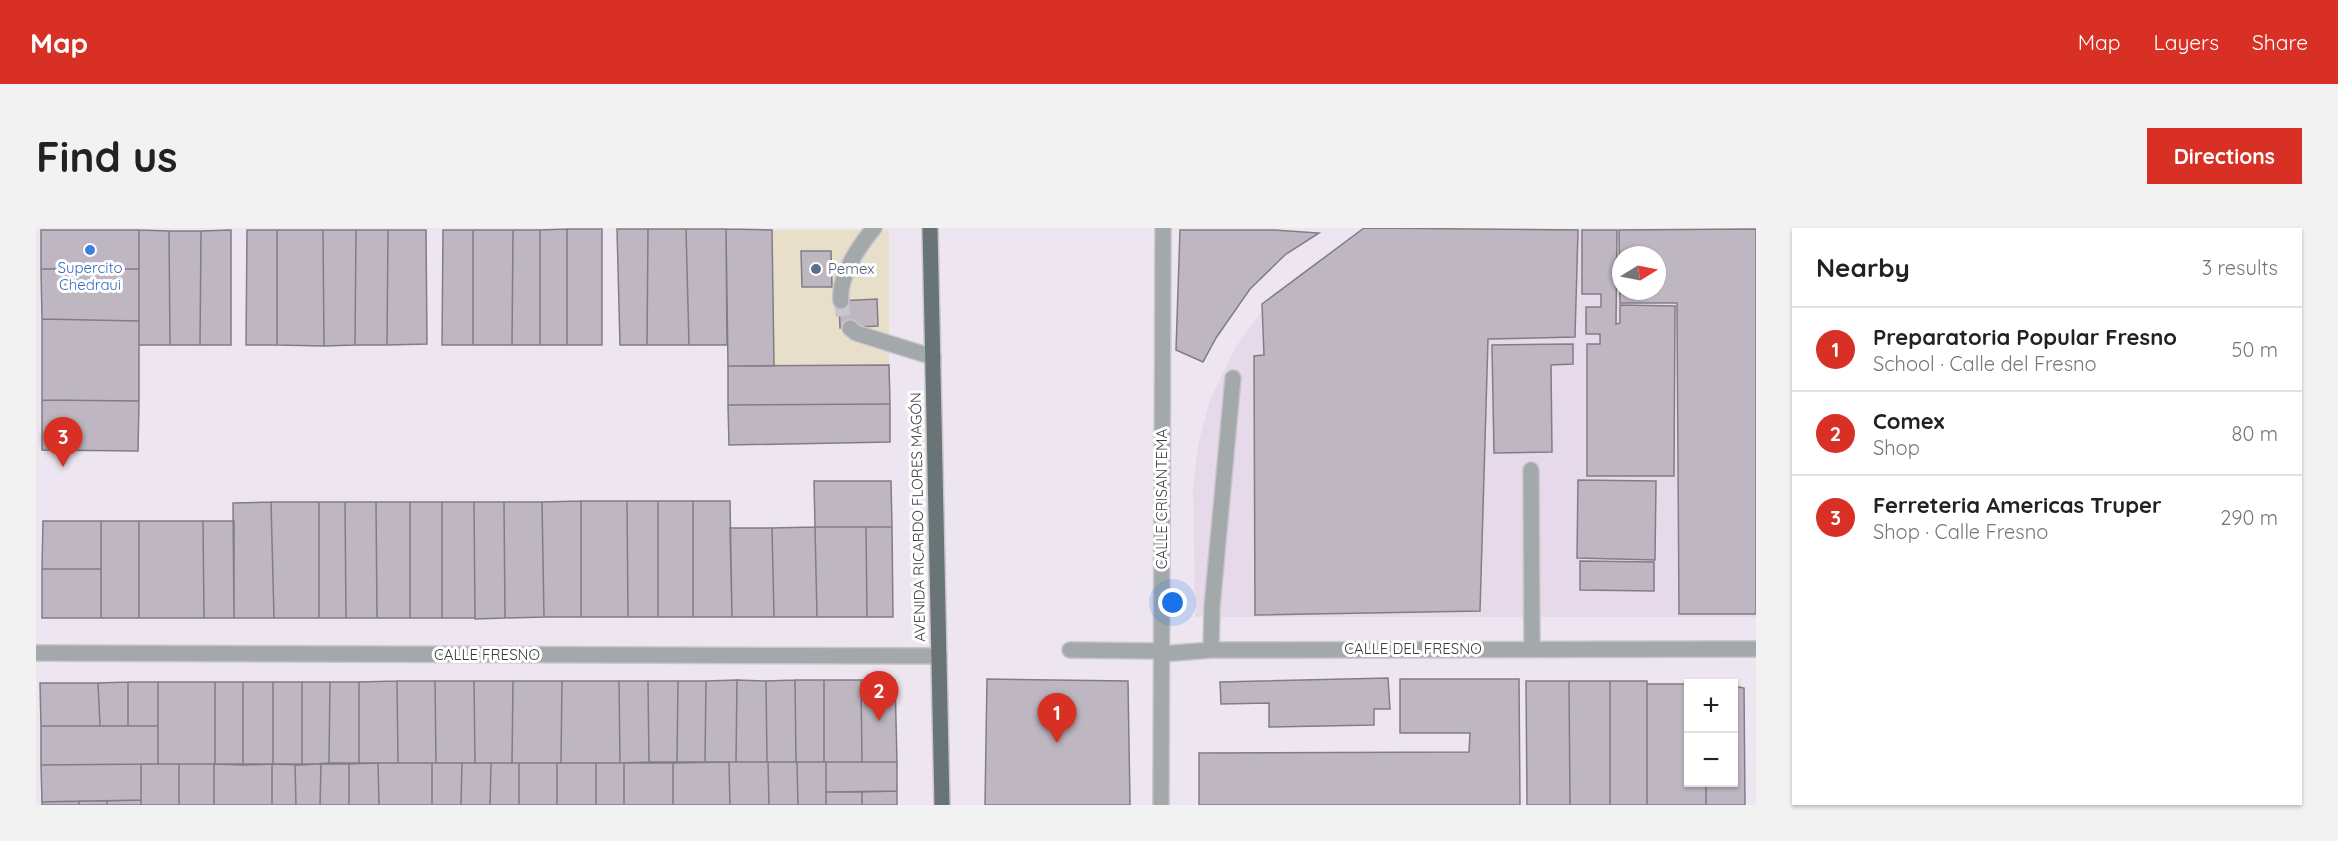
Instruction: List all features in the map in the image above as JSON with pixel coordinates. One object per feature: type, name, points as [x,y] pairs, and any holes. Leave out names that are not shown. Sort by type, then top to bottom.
[{"type":"main road","name":"AVENIDA RICARDO FLORES MAGÓN","points":[[930,228],[942,805]]},
{"type":"street","points":[[841,301],[840,293],[850,265],[874,228]]},
{"type":"street","name":"CALLE CRISANTEMA","points":[[1161,805],[1163,228]]},
{"type":"street","points":[[850,328],[856,333],[933,357]]},
{"type":"street","points":[[1211,650],[1212,607],[1233,378]]},
{"type":"street","points":[[1531,470],[1532,649]]},
{"type":"street","name":"CALLE DEL FRESNO","points":[[1070,650],[1156,651],[1162,654],[1211,650],[1756,649]]},
{"type":"street","name":"CALLE FRESNO","points":[[36,653],[939,656]]},
{"type":"shaded area","points":[[772,230],[889,230],[889,365],[774,366]]},
{"type":"shaded area","points":[[1756,230],[1756,617],[1195,617],[1193,489],[1198,445],[1210,400],[1235,348],[1261,312],[1297,276],[1335,249],[1370,231]]},
{"type":"building","points":[[1364,228],[1578,230],[1575,337],[1488,339],[1480,611],[1255,615],[1254,356],[1264,355],[1262,304]]},
{"type":"building","points":[[567,229],[602,229],[602,345],[567,345]]},
{"type":"building","points":[[567,229],[567,345],[540,345],[540,230]]},
{"type":"building","points":[[617,229],[648,229],[647,345],[620,345]]},
{"type":"building","points":[[648,229],[686,229],[689,345],[647,345]]},
{"type":"building","points":[[686,229],[726,229],[727,345],[689,345]]},
{"type":"building","points":[[726,229],[772,230],[774,366],[728,366]]},
{"type":"building","points":[[1756,229],[1756,614],[1679,614],[1677,303],[1620,303],[1620,300],[1666,300],[1666,246],[1619,246],[1619,230]]},
{"type":"building","name":"Supercito Chedraui","points":[[41,230],[139,230],[139,269],[41,269]]},
{"type":"building","points":[[139,230],[169,231],[170,345],[139,345]]},
{"type":"building","points":[[231,230],[231,345],[200,345],[201,231]]},
{"type":"building","points":[[247,230],[277,230],[277,345],[246,345]]},
{"type":"building","points":[[277,230],[323,230],[324,346],[277,345]]},
{"type":"building","points":[[323,230],[356,230],[355,345],[324,346]]},
{"type":"building","points":[[356,230],[388,230],[387,345],[355,345]]},
{"type":"building","points":[[388,230],[426,230],[427,344],[387,345]]},
{"type":"building","points":[[443,230],[473,230],[473,345],[442,345]]},
{"type":"building","points":[[473,230],[513,230],[512,345],[473,345]]},
{"type":"building","points":[[513,230],[540,230],[540,345],[512,345]]},
{"type":"building","points":[[1180,230],[1274,230],[1319,233],[1286,254],[1250,289],[1216,338],[1203,362],[1176,350]]},
{"type":"building","points":[[1582,230],[1617,230],[1617,246],[1612,246],[1612,300],[1616,300],[1616,324],[1620,323],[1620,305],[1675,306],[1674,476],[1587,476],[1587,344],[1600,344],[1600,334],[1586,334],[1586,307],[1601,307],[1601,294],[1582,294]]},
{"type":"building","points":[[169,231],[201,231],[200,345],[170,345]]},
{"type":"building","name":"Pemex","points":[[801,251],[831,251],[832,287],[802,287]]},
{"type":"building","points":[[41,269],[139,269],[139,321],[42,319]]},
{"type":"building","name":"Pemex","points":[[877,299],[878,326],[840,328],[839,301]]},
{"type":"building","points":[[42,319],[139,321],[139,401],[42,400]]},
{"type":"building","points":[[1573,344],[1573,364],[1551,365],[1552,452],[1494,453],[1492,345]]},
{"type":"building","points":[[889,365],[890,404],[728,405],[728,366]]},
{"type":"building","points":[[42,400],[139,401],[138,451],[42,450]]},
{"type":"building","points":[[890,404],[890,442],[729,445],[728,405]]},
{"type":"building","points":[[1578,480],[1656,481],[1655,560],[1577,558]]},
{"type":"building","points":[[814,481],[891,481],[892,527],[815,527]]},
{"type":"building","points":[[581,501],[627,501],[628,617],[581,617]]},
{"type":"building","points":[[581,501],[581,617],[544,617],[542,502]]},
{"type":"building","points":[[627,501],[658,501],[658,617],[628,617]]},
{"type":"building","points":[[658,501],[693,501],[693,617],[658,617]]},
{"type":"building","points":[[693,501],[730,501],[732,617],[693,617]]},
{"type":"building","points":[[271,502],[319,502],[319,618],[274,618]]},
{"type":"building","points":[[271,502],[274,618],[234,618],[233,503]]},
{"type":"building","points":[[319,502],[345,502],[346,618],[319,618]]},
{"type":"building","points":[[345,502],[376,502],[377,618],[346,618]]},
{"type":"building","points":[[376,502],[410,502],[410,618],[377,618]]},
{"type":"building","points":[[410,502],[442,502],[442,618],[410,618]]},
{"type":"building","points":[[442,502],[474,502],[475,618],[442,618]]},
{"type":"building","points":[[474,502],[504,502],[505,618],[475,619]]},
{"type":"building","points":[[504,502],[542,502],[544,617],[505,618]]},
{"type":"building","points":[[43,521],[101,521],[101,569],[42,569]]},
{"type":"building","points":[[101,521],[139,521],[139,618],[101,618]]},
{"type":"building","points":[[139,521],[203,521],[204,618],[139,618]]},
{"type":"building","points":[[203,521],[234,521],[234,618],[204,618]]},
{"type":"building","points":[[815,527],[866,527],[867,617],[817,617]]},
{"type":"building","points":[[815,527],[817,617],[774,617],[772,528]]},
{"type":"building","points":[[866,527],[892,527],[893,617],[867,617]]},
{"type":"building","points":[[730,528],[772,528],[774,617],[732,617]]},
{"type":"building","points":[[1580,561],[1654,562],[1654,591],[1580,590]]},
{"type":"building","points":[[42,569],[101,569],[101,618],[42,618]]},
{"type":"building","points":[[1388,678],[1390,709],[1374,709],[1374,725],[1269,727],[1269,703],[1221,704],[1220,682]]},
{"type":"building","points":[[987,679],[1128,681],[1130,805],[985,805]]},
{"type":"building","points":[[1400,679],[1519,679],[1520,805],[1199,805],[1199,753],[1469,752],[1470,733],[1400,733]]},
{"type":"building","points":[[737,680],[736,762],[705,762],[706,681]]},
{"type":"building","points":[[737,680],[766,681],[767,762],[736,762]]},
{"type":"building","points":[[795,680],[796,762],[767,762],[766,681]]},
{"type":"building","points":[[795,680],[824,680],[824,762],[796,762]]},
{"type":"building","points":[[824,680],[861,680],[862,762],[824,762]]},
{"type":"building","points":[[861,680],[895,680],[897,762],[862,762]]},
{"type":"building","points":[[397,681],[398,763],[359,763],[359,682]]},
{"type":"building","points":[[397,681],[435,681],[436,763],[398,763]]},
{"type":"building","points":[[435,681],[474,681],[475,763],[436,763]]},
{"type":"building","points":[[474,681],[513,681],[512,763],[475,763]]},
{"type":"building","points":[[513,681],[562,681],[561,763],[512,763]]},
{"type":"building","points":[[562,681],[619,681],[620,763],[561,763]]},
{"type":"building","points":[[619,681],[648,681],[649,762],[620,763]]},
{"type":"building","points":[[648,681],[678,681],[677,762],[649,762]]},
{"type":"building","points":[[678,681],[706,681],[705,762],[677,762]]},
{"type":"building","points":[[1526,681],[1569,681],[1570,805],[1527,805]]},
{"type":"building","points":[[1569,681],[1610,681],[1610,805],[1570,805]]},
{"type":"building","points":[[1610,681],[1647,681],[1647,805],[1610,805]]},
{"type":"building","points":[[128,682],[158,682],[158,726],[128,726]]},
{"type":"building","points":[[128,682],[128,726],[100,726],[98,683]]},
{"type":"building","points":[[158,682],[215,682],[215,764],[158,764]]},
{"type":"building","points":[[215,682],[243,682],[243,765],[215,764]]},
{"type":"building","points":[[243,682],[273,682],[273,764],[243,765]]},
{"type":"building","points":[[273,682],[302,682],[302,765],[273,764]]},
{"type":"building","points":[[302,682],[330,682],[329,763],[302,765]]},
{"type":"building","points":[[330,682],[359,682],[359,763],[329,763]]},
{"type":"building","points":[[40,683],[98,683],[100,726],[41,726]]},
{"type":"building","points":[[1647,684],[1684,684],[1684,787],[1706,787],[1706,805],[1647,805]]},
{"type":"building","points":[[1738,687],[1744,688],[1745,805],[1706,805],[1706,787],[1738,787]]},
{"type":"building","points":[[41,726],[158,726],[158,764],[41,765]]},
{"type":"building","points":[[729,762],[730,805],[673,805],[673,763]]},
{"type":"building","points":[[729,762],[768,762],[769,805],[730,805]]},
{"type":"building","points":[[768,762],[797,762],[798,805],[769,805]]},
{"type":"building","points":[[797,762],[826,762],[826,805],[798,805]]},
{"type":"building","points":[[826,762],[897,762],[897,791],[826,792]]},
{"type":"building","points":[[378,763],[432,763],[432,805],[379,805]]},
{"type":"building","points":[[378,763],[379,805],[349,805],[349,764]]},
{"type":"building","points":[[432,763],[462,763],[461,805],[432,805]]},
{"type":"building","points":[[462,763],[491,763],[490,805],[461,805]]},
{"type":"building","points":[[491,763],[519,763],[519,805],[490,805]]},
{"type":"building","points":[[519,763],[557,763],[557,805],[519,805]]},
{"type":"building","points":[[557,763],[596,763],[596,805],[557,805]]},
{"type":"building","points":[[596,763],[624,763],[624,805],[596,805]]},
{"type":"building","points":[[624,763],[673,763],[673,805],[624,805]]},
{"type":"building","points":[[141,764],[141,800],[42,802],[41,765]]},
{"type":"building","points":[[141,764],[179,764],[179,805],[141,805]]},
{"type":"building","points":[[179,764],[214,764],[214,805],[179,805]]},
{"type":"building","points":[[214,764],[272,764],[272,805],[214,805]]},
{"type":"building","points":[[272,764],[295,764],[296,805],[272,805]]},
{"type":"building","points":[[295,764],[321,764],[320,805],[296,805]]},
{"type":"building","points":[[321,764],[349,764],[349,805],[320,805]]},
{"type":"building","points":[[897,791],[897,805],[862,805],[862,792]]},
{"type":"building","points":[[826,792],[862,792],[862,805],[826,805]]},
{"type":"building","points":[[141,800],[141,805],[107,805],[107,801]]},
{"type":"building","points":[[79,801],[79,805],[42,805],[42,802]]},
{"type":"building","points":[[79,801],[107,801],[107,805],[79,805]]},
{"type":"tunnel","points":[[841,301],[844,321],[850,328]]},
{"type":"place","name":"Supercito Chedraui","points":[[90,250]]},
{"type":"place","name":"Pemex","points":[[816,269]]},
{"type":"place","name":"Ferreteria Americas Truper","points":[[63,467]]},
{"type":"place","name":"Comex","points":[[879,721]]},
{"type":"place","name":"Preparatoria Popular Fresno","points":[[1057,743]]}]
